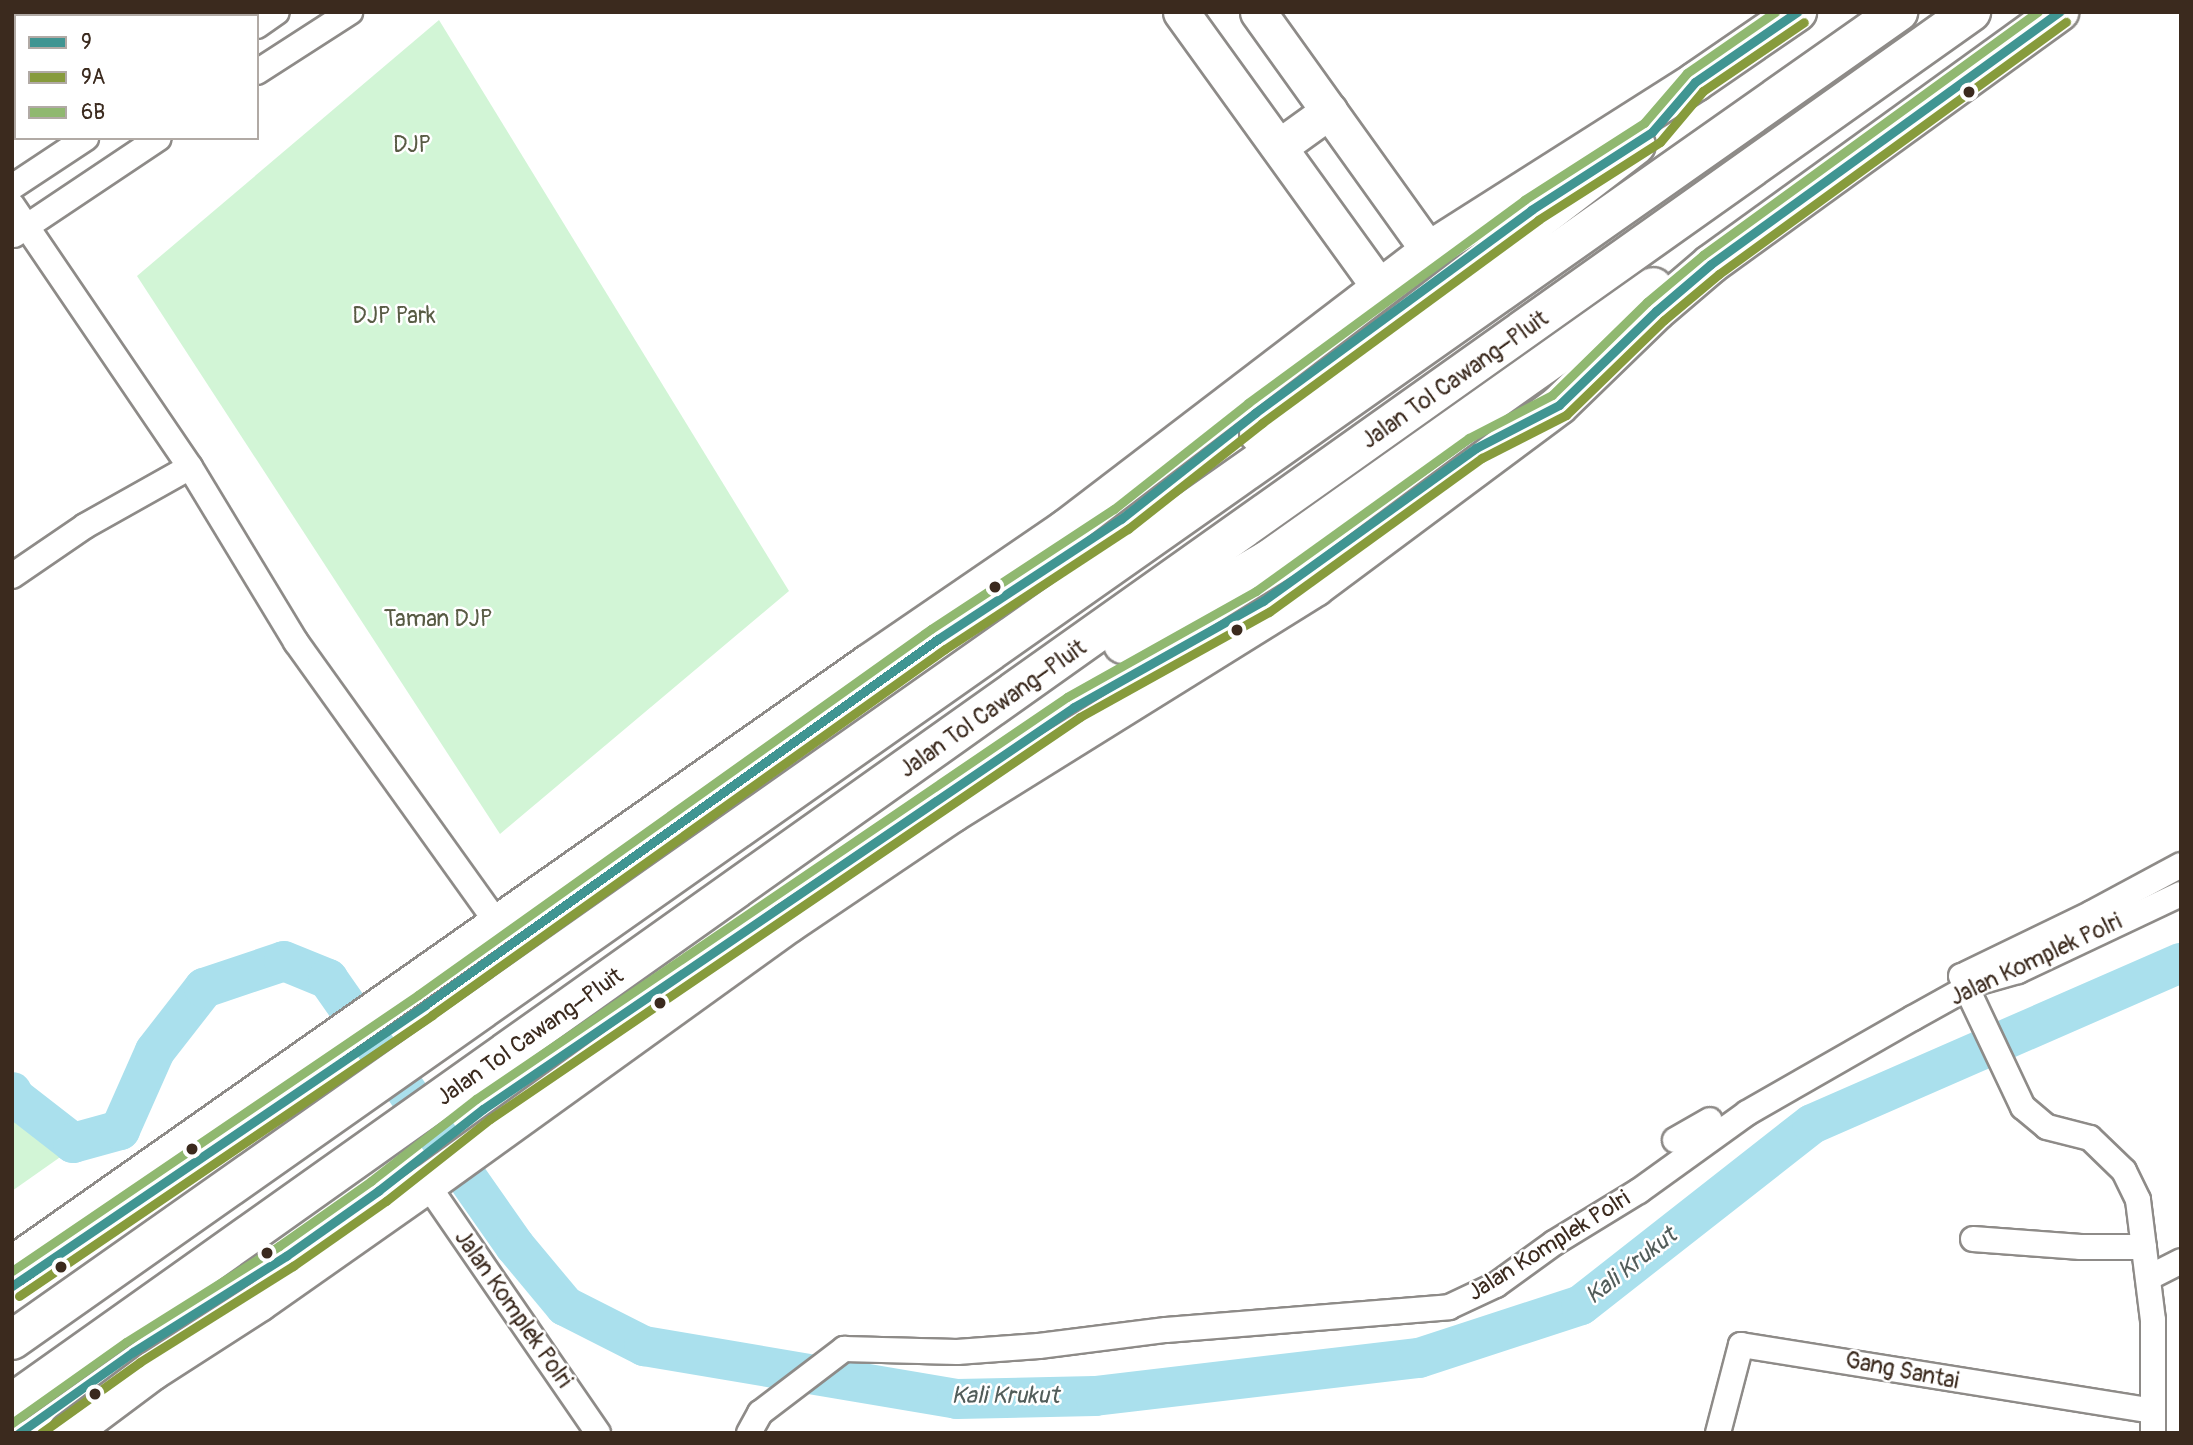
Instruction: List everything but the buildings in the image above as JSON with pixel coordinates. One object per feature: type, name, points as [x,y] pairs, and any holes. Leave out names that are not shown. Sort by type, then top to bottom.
[{"type":"highway","points":[[12,1266],[869,664],[1066,529],[1429,251],[1695,82],[1797,12]]},
{"type":"highway","name":"Jalan Tol Cawang–Pluit","points":[[12,1340],[1898,12]]},
{"type":"highway","name":"Jalan Tol Cawang–Pluit","points":[[12,1403],[919,762],[1971,12]]},
{"type":"highway","points":[[919,762],[1268,560],[2036,12]]},
{"type":"highway","points":[[69,1433],[152,1371],[260,1302],[437,1177],[789,923],[952,813],[1315,587],[1559,405],[1656,311],[1712,264],[2059,12]]},
{"type":"highway","points":[[1170,526],[1267,426],[1630,150],[1652,132],[1695,82]]},
{"type":"main road","points":[[1181,12],[1380,288]]},
{"type":"main road","points":[[1258,12],[1429,251]]},
{"type":"main road","points":[[1279,147],[1329,111]]},
{"type":"street","points":[[259,25],[277,12]]},
{"type":"street","points":[[259,71],[350,12]]},
{"type":"street","points":[[12,187],[83,140]]},
{"type":"street","points":[[19,231],[156,140]]},
{"type":"street","points":[[12,205],[19,231],[190,467],[296,642],[499,926]]},
{"type":"street","points":[[12,576],[85,526],[190,467]]},
{"type":"street","points":[[1675,1140],[1966,989],[2092,913],[2181,865]]},
{"type":"street","name":"Jalan Komplek Polri","points":[[755,1423],[844,1349],[957,1352],[1040,1346],[1166,1330],[1449,1307],[1496,1285],[1554,1242],[1639,1191],[1747,1113],[1966,989],[2018,971],[2181,894]]},
{"type":"street","points":[[1966,989],[2023,1107],[2047,1127],[2090,1138],[2124,1171],[2138,1200],[2153,1320],[2153,1422]]},
{"type":"street","name":"Jalan Komplek Polri","points":[[437,1177],[598,1433]]},
{"type":"street","points":[[1973,1239],[2081,1247],[2144,1247]]},
{"type":"street","points":[[2148,1278],[2181,1261]]},
{"type":"street","name":"Gang Santai","points":[[1718,1433],[1741,1345],[2153,1422]]},
{"type":"green space","name":"DJP Park","points":[[439,20],[789,591],[500,834],[137,276]]},
{"type":"green space","points":[[12,1114],[66,1153],[12,1191]]},
{"type":"waterway","name":"Kali Krukut","points":[[12,1092],[14,1097],[73,1143],[120,1130],[155,1051],[204,988],[284,961],[328,979],[515,1246],[565,1306],[644,1346],[957,1399],[1095,1396],[1419,1358],[1581,1305],[1812,1124],[2181,963]]},
{"type":"transit line","name":"6B","points":[[12,1271],[418,995],[931,629],[1114,509],[1248,403],[1524,200],[1644,123],[1687,73],[1775,12]]},
{"type":"transit line","name":"9","points":[[12,1286],[425,1005],[938,639],[1121,519],[1255,413],[1531,210],[1652,132],[1695,82],[1797,12]]},
{"type":"transit line","name":"6B","points":[[12,1423],[126,1342],[279,1246],[371,1181],[476,1099],[1067,697],[1256,591],[1469,438],[1552,395],[1647,302],[1703,255],[2038,12]]},
{"type":"transit line","name":"9","points":[[19,1433],[133,1352],[286,1256],[378,1191],[483,1109],[1074,707],[1263,601],[1476,448],[1559,405],[1656,311],[1711,264],[2059,12]]},
{"type":"transit line","name":"9A","points":[[19,1296],[432,1015],[945,649],[1128,529],[1262,423],[1538,220],[1660,142],[1703,91],[1804,22]]},
{"type":"transit line","name":"9A","points":[[41,1433],[140,1362],[293,1266],[386,1201],[490,1119],[1080,717],[1269,612],[1482,458],[1566,415],[1664,320],[1719,274],[2066,22]]},
{"type":"park label","name":"DJP","points":[[412,145]]},
{"type":"park label","name":"Taman DJP","points":[[438,619]]}]
